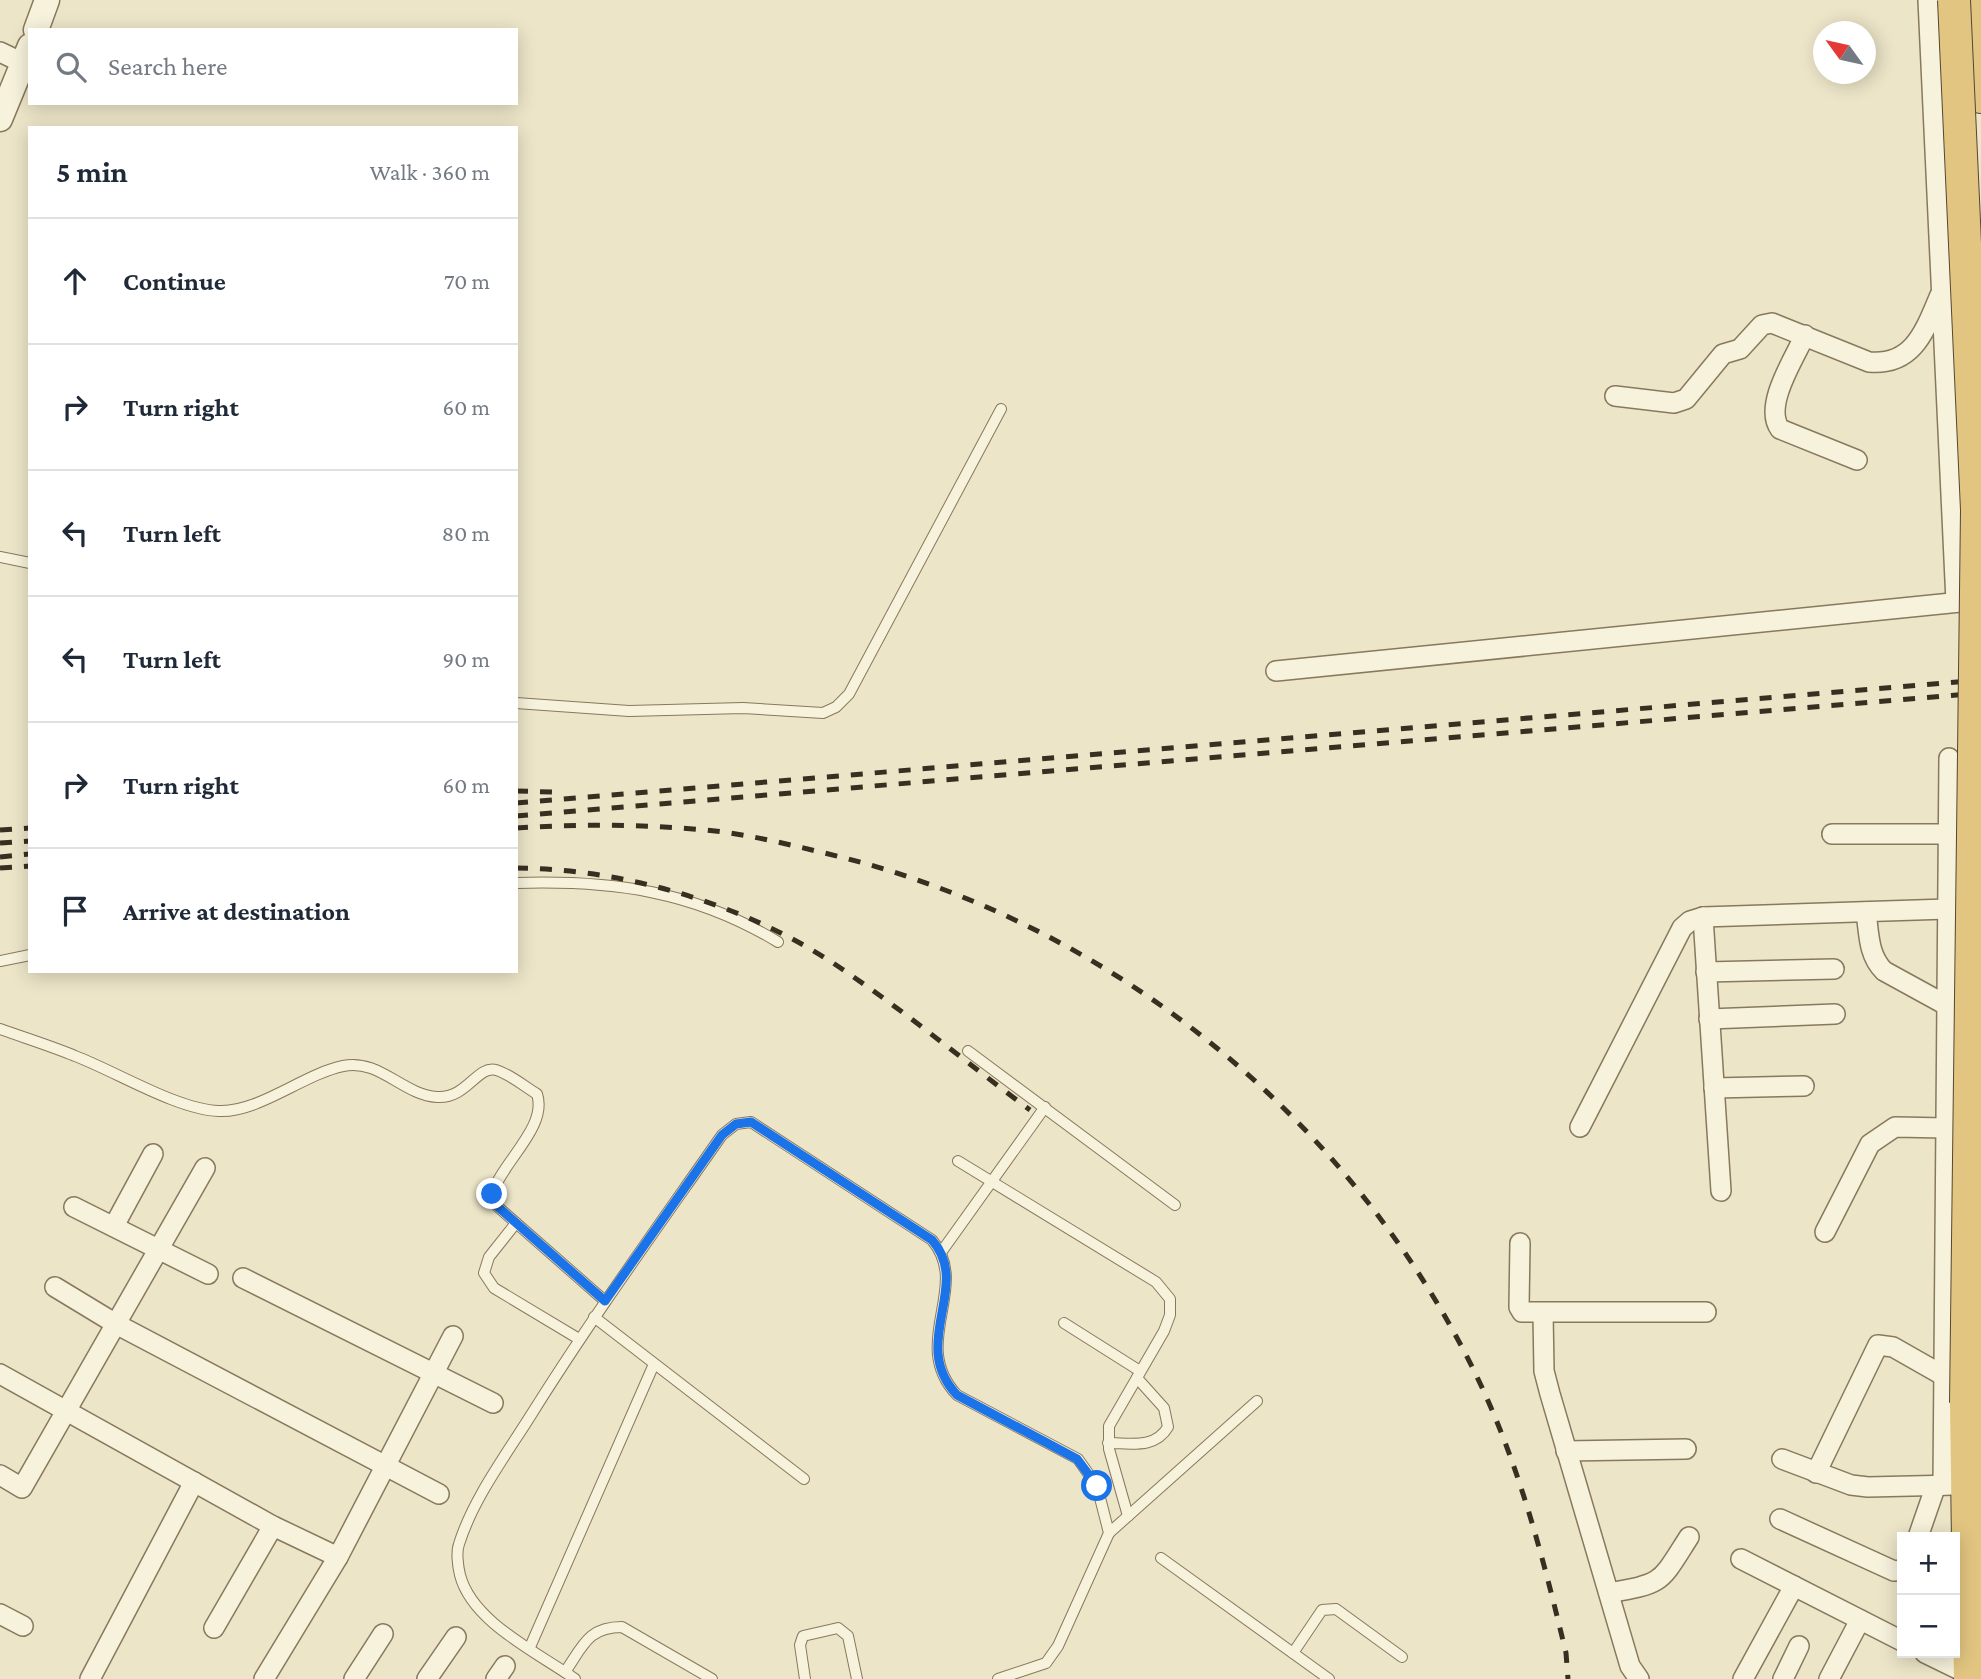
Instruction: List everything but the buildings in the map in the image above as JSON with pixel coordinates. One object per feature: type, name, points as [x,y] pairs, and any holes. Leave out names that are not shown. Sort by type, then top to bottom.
[{"type":"highway","points":[[1954,0],[1977,510],[1966,1403],[1957,1485],[1970,1677]]},
{"type":"highway","points":[[1977,0],[1981,97]]},
{"type":"street","points":[[37,28],[47,0]]},
{"type":"street","points":[[1928,0],[1955,602]]},
{"type":"street","points":[[0,52],[26,55],[0,119]]},
{"type":"street","points":[[1615,396],[1674,403],[1686,399],[1723,354],[1749,342],[1762,325],[1782,325],[1869,362],[1883,363],[1904,357],[1916,347],[1943,288]]},
{"type":"street","points":[[1805,335],[1773,406],[1773,420],[1780,429],[1857,460]]},
{"type":"street","points":[[1276,671],[1981,600]]},
{"type":"street","points":[[1922,1532],[1957,1485],[1944,1376],[1949,758]]},
{"type":"street","points":[[1832,834],[1947,834]]},
{"type":"street","points":[[1580,1127],[1682,928],[1690,921],[1703,917],[1947,909]]},
{"type":"street","points":[[1866,912],[1871,950],[1876,963],[1884,971],[1946,1005]]},
{"type":"street","points":[[1703,917],[1721,1191]]},
{"type":"street","points":[[1706,972],[1834,969]]},
{"type":"street","points":[[1709,1019],[1835,1014]]},
{"type":"street","points":[[1714,1088],[1804,1086]]},
{"type":"street","points":[[1825,1232],[1870,1144],[1895,1126],[1946,1128]]},
{"type":"street","points":[[114,1226],[153,1154]]},
{"type":"street","points":[[0,1475],[22,1488],[205,1168]]},
{"type":"street","points":[[74,1208],[208,1274]]},
{"type":"street","points":[[1520,1243],[1519,1307],[1528,1313],[1706,1312]]},
{"type":"street","points":[[243,1278],[493,1403]]},
{"type":"street","points":[[55,1287],[116,1324],[439,1494]]},
{"type":"street","points":[[1543,1313],[1544,1371],[1630,1667],[1639,1679]]},
{"type":"street","points":[[264,1679],[338,1557],[453,1336]]},
{"type":"street","points":[[1816,1473],[1878,1345],[1893,1347],[1944,1376]]},
{"type":"street","points":[[0,1374],[273,1526],[338,1557]]},
{"type":"street","points":[[1566,1451],[1686,1449]]},
{"type":"street","points":[[1782,1459],[1816,1473],[1868,1487],[1957,1485]]},
{"type":"street","points":[[90,1679],[194,1482]]},
{"type":"street","points":[[1780,1519],[1897,1571]]},
{"type":"street","points":[[214,1628],[273,1526]]},
{"type":"street","points":[[1609,1593],[1652,1585],[1665,1574],[1689,1537]]},
{"type":"street","points":[[1741,1559],[1897,1638]]},
{"type":"street","points":[[1743,1679],[1794,1586]]},
{"type":"street","points":[[0,1614],[23,1626]]},
{"type":"street","points":[[1829,1679],[1860,1620]]},
{"type":"street","points":[[354,1679],[383,1634]]},
{"type":"street","points":[[427,1679],[456,1637]]},
{"type":"street","points":[[1783,1679],[1799,1646]]},
{"type":"street","points":[[1934,1658],[1970,1677]]},
{"type":"lane","points":[[518,703],[629,711],[743,708],[823,713],[836,707],[849,694],[1001,409]]},
{"type":"lane","points":[[0,557],[28,563]]},
{"type":"lane","points":[[518,883],[559,882],[636,887],[710,907],[778,942]]},
{"type":"lane","points":[[0,961],[28,955]]},
{"type":"lane","points":[[0,1029],[75,1055],[196,1108],[221,1112],[251,1104],[345,1065],[370,1066],[422,1095],[438,1097],[454,1096],[486,1070],[496,1070],[537,1094],[541,1106],[538,1121],[497,1180],[492,1194],[498,1207],[605,1301]]},
{"type":"lane","points":[[968,1051],[1175,1205]]},
{"type":"lane","points":[[942,1251],[1045,1107]]},
{"type":"lane","points":[[575,1679],[485,1619],[468,1597],[459,1574],[457,1547],[468,1521],[518,1435],[579,1339],[722,1135],[736,1124],[751,1122],[763,1128],[932,1240],[942,1251],[946,1278],[936,1360],[943,1381],[957,1395],[1077,1459],[1097,1486],[1108,1533]]},
{"type":"lane","points":[[958,1161],[989,1183],[1156,1282],[1170,1299],[1164,1331],[1109,1426],[1108,1443],[1128,1516]]},
{"type":"lane","points":[[516,1223],[489,1257],[484,1273],[494,1288],[579,1339]]},
{"type":"lane","points":[[594,1317],[804,1479]]},
{"type":"lane","points":[[1064,1323],[1139,1374],[1164,1408],[1168,1427],[1161,1439],[1153,1442],[1108,1443]]},
{"type":"lane","points":[[530,1647],[654,1364]]},
{"type":"lane","points":[[998,1679],[1046,1663],[1058,1646],[1108,1533],[1257,1401]]},
{"type":"lane","points":[[1161,1558],[1329,1679]]},
{"type":"lane","points":[[1293,1653],[1322,1610],[1329,1608],[1336,1609],[1402,1657]]},
{"type":"lane","points":[[565,1672],[594,1632],[606,1627],[622,1627],[712,1679]]},
{"type":"lane","points":[[805,1679],[800,1645],[803,1636],[838,1628],[848,1636],[857,1679]]},
{"type":"railway","points":[[518,803],[1981,680]]},
{"type":"railway","points":[[518,816],[1981,693]]},
{"type":"railway","points":[[518,791],[553,792]]},
{"type":"railway","points":[[518,828],[615,825],[715,831],[816,851],[918,880],[1016,921],[1109,971],[1196,1031],[1275,1100],[1347,1177],[1411,1262],[1465,1353],[1498,1425],[1525,1500],[1566,1653],[1568,1679]]},
{"type":"railway","points":[[0,830],[28,828]]},
{"type":"railway","points":[[0,843],[28,841]]},
{"type":"railway","points":[[0,857],[28,854]]},
{"type":"railway","points":[[0,868],[28,866]]},
{"type":"railway","points":[[518,868],[601,875],[644,884],[686,895],[768,927],[842,969],[1030,1110]]},
{"type":"route","points":[[492,1194],[498,1207],[605,1301],[722,1135],[736,1124],[751,1122],[932,1240],[942,1251],[946,1262],[936,1360],[943,1381],[957,1395],[1077,1459],[1090,1473],[1097,1486]]}]
